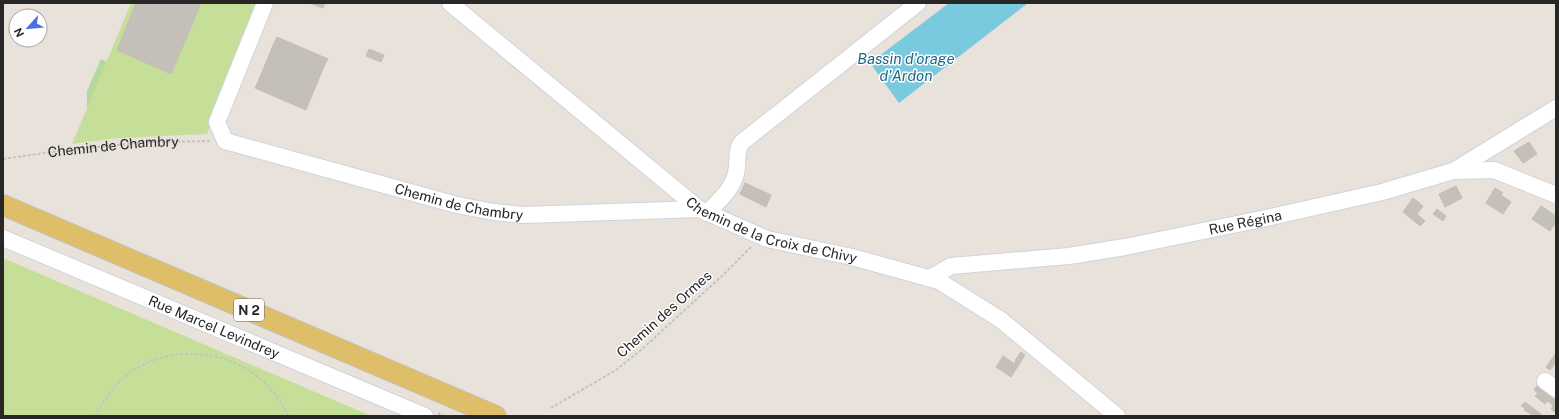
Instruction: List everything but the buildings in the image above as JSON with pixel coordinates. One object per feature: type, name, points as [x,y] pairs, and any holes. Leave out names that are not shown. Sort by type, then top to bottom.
[{"type":"main road","name":"N 2","points":[[3,205],[496,416]]},
{"type":"street","points":[[225,141],[217,122],[265,3]]},
{"type":"street","name":"Chemin de la Croix de Chivy","points":[[450,3],[703,211],[768,239],[852,257],[939,281],[1001,320],[1117,416]]},
{"type":"street","points":[[703,211],[724,196],[733,181],[737,168],[738,148],[741,143],[918,3]]},
{"type":"street","points":[[1455,171],[1556,108]]},
{"type":"street","name":"Chemin de Chambry","points":[[225,141],[457,205],[494,212],[523,215],[703,211]]},
{"type":"street","name":"Rue Régina","points":[[930,278],[951,266],[1069,256],[1125,247],[1271,217],[1382,192],[1455,171],[1494,170],[1556,195]]},
{"type":"street","name":"Rue Marcel Levindrey","points":[[3,238],[426,416]]},
{"type":"path","name":"Chemin de Chambry","points":[[3,159],[59,151],[146,142],[225,141]]},
{"type":"path","name":"Chemin des Ormes","points":[[551,408],[616,370],[641,350],[722,276],[761,236]]},
{"type":"path","points":[[95,416],[101,404],[113,388],[136,369],[147,363],[170,356],[194,353],[218,357],[242,366],[271,390],[288,416]]},
{"type":"green space","points":[[131,3],[257,3],[207,134],[118,138],[72,144]]},
{"type":"green space","points":[[101,59],[117,67],[87,121],[87,91]]},
{"type":"green space","points":[[3,258],[371,416],[3,416]]},
{"type":"water","name":"Bassin d'orage d'Ardon","points":[[949,3],[1028,3],[899,103],[870,63]]}]
